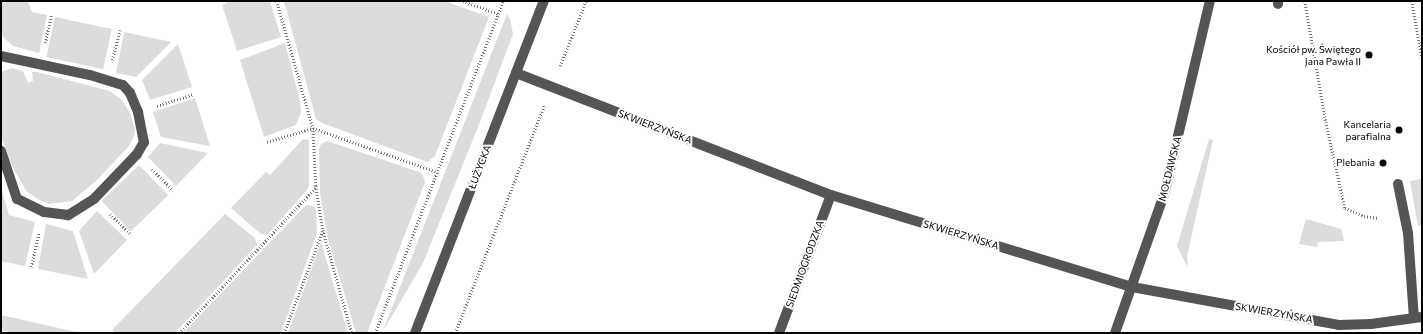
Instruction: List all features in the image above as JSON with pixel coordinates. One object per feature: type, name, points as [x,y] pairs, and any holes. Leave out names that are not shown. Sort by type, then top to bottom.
[{"type":"street","name":"ŁUŻYCKA","points":[[415,333],[543,1]]},
{"type":"street","name":"MOŁDAWSKA","points":[[1115,333],[1164,195],[1210,1]]},
{"type":"street","points":[[1,56],[123,85],[130,93],[138,112],[144,142],[137,154],[94,199],[68,215],[44,212],[17,199],[1,151]]},
{"type":"street","name":"SKWIERZYŃSKA","points":[[516,73],[831,194],[1132,287],[1340,329],[1418,318]]},
{"type":"street","points":[[1398,184],[1408,233],[1418,318]]},
{"type":"street","name":"SIEDMIOGRODZKA","points":[[779,333],[831,194]]},
{"type":"path","points":[[277,1],[313,128],[316,186],[322,230],[352,333]]},
{"type":"path","points":[[464,1],[498,14]]},
{"type":"path","points":[[375,333],[503,1]]},
{"type":"path","points":[[456,333],[586,1]]},
{"type":"path","points":[[1305,1],[1326,122],[1345,208],[1364,216],[1378,218]]},
{"type":"path","points":[[1412,1],[1422,58]]},
{"type":"path","points":[[40,65],[51,16]]},
{"type":"path","points":[[106,80],[120,30]]},
{"type":"path","points":[[138,112],[194,94]]},
{"type":"path","points":[[267,142],[313,128],[437,172]]},
{"type":"path","points":[[137,154],[173,190]]},
{"type":"path","points":[[179,333],[316,186]]},
{"type":"path","points":[[94,199],[132,234]]},
{"type":"path","points":[[31,267],[44,212]]},
{"type":"path","points":[[284,333],[322,230]]},
{"type":"shaded area","points":[[1,1],[28,1],[32,12],[47,15],[39,53],[13,46],[4,38],[1,33]]},
{"type":"shaded area","points":[[226,1],[270,1],[281,37],[237,51],[222,5],[227,3]]},
{"type":"shaded area","points":[[284,1],[445,1],[489,17],[435,156],[427,162],[322,123],[316,119]]},
{"type":"shaded area","points":[[507,14],[510,19],[513,34],[480,122],[423,263],[382,333]]},
{"type":"shaded area","points":[[55,17],[112,29],[103,69],[46,57]]},
{"type":"shaded area","points":[[124,32],[171,42],[136,77],[116,73]]},
{"type":"shaded area","points":[[285,43],[300,101],[301,112],[296,125],[264,137],[240,60]]},
{"type":"shaded area","points":[[178,44],[192,87],[150,100],[142,80]]},
{"type":"shaded area","points":[[12,68],[23,71],[28,83],[33,81],[32,72],[37,72],[110,91],[122,100],[130,113],[135,129],[134,136],[129,146],[96,181],[72,201],[49,204],[41,201],[27,192],[14,170],[1,137],[1,72]]},
{"type":"shaded area","points":[[195,98],[210,146],[161,137],[153,112]]},
{"type":"shaded area","points":[[303,139],[309,140],[309,186],[268,234],[261,234],[231,208],[266,172],[270,175]]},
{"type":"shaded area","points":[[1209,139],[1213,140],[1187,256],[1188,268],[1177,246]]},
{"type":"shaded area","points":[[327,141],[422,173],[425,182],[367,333],[356,333],[328,239],[320,194],[319,149],[321,144]]},
{"type":"shaded area","points":[[160,143],[208,153],[176,186],[148,157]]},
{"type":"shaded area","points":[[139,165],[168,195],[131,231],[102,201]]},
{"type":"shaded area","points":[[1422,179],[1422,226],[1418,226],[1410,181]]},
{"type":"shaded area","points":[[1,188],[9,215],[35,222],[25,266],[1,261]]},
{"type":"shaded area","points":[[306,205],[314,206],[316,211],[317,233],[281,333],[183,333]]},
{"type":"shaded area","points":[[97,211],[127,240],[94,274],[79,231]]},
{"type":"shaded area","points":[[225,214],[255,238],[257,245],[175,333],[115,333],[112,330]]},
{"type":"shaded area","points":[[1306,219],[1341,229],[1344,241],[1318,242],[1317,247],[1299,244]]},
{"type":"shaded area","points":[[46,224],[73,231],[88,279],[38,269]]},
{"type":"shaded area","points":[[321,242],[348,333],[288,333]]},
{"type":"shaded area","points":[[1,315],[81,333],[13,333],[1,330]]},
{"type":"place","name":"Kościół pw. Świętego Jana Pawła II","points":[[1369,55]]},
{"type":"place","name":"Kancelaria parafialna","points":[[1399,130]]},
{"type":"place","name":"Plebania","points":[[1383,163]]}]
